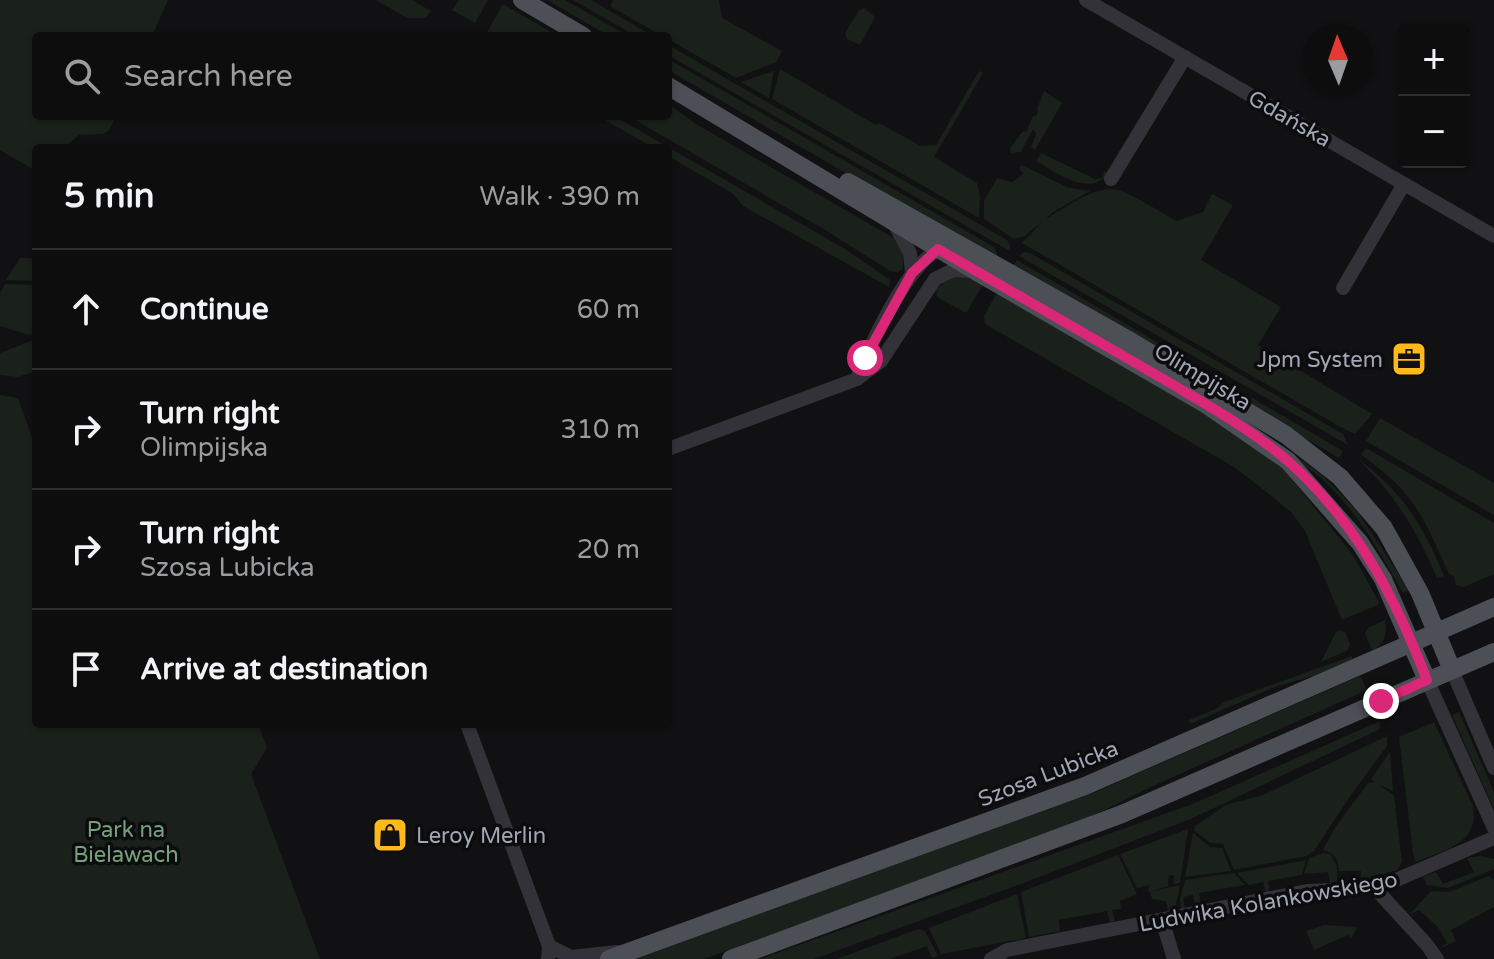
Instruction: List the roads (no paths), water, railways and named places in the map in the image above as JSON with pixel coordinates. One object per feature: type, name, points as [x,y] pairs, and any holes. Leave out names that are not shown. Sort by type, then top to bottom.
[{"type":"main road","points":[[522,0],[576,32]]},
{"type":"main road","name":"Olimpijska","points":[[672,88],[938,249],[1207,405],[1288,461],[1360,543],[1383,579],[1427,680]]},
{"type":"main road","name":"Olimpijska","points":[[724,119],[928,225],[1286,435],[1340,477],[1384,528],[1420,593],[1452,670]]},
{"type":"main road","name":"Szosa Lubicka","points":[[609,959],[1085,786],[1494,607]]},
{"type":"main road","points":[[731,959],[1122,814],[1494,652]]},
{"type":"street","name":"Gdańska","points":[[1086,0],[1494,236]]},
{"type":"street","points":[[1111,179],[1185,57]]},
{"type":"street","points":[[1343,288],[1404,184]]},
{"type":"street","points":[[894,222],[910,253],[912,273]]},
{"type":"street","points":[[672,448],[857,379],[881,361],[935,279],[938,249],[928,225]]},
{"type":"street","points":[[857,379],[865,358],[912,273],[938,249],[966,247]]},
{"type":"street","points":[[935,279],[953,270],[977,272]]},
{"type":"street","name":"Olimpijska","points":[[1452,670],[1494,768]]},
{"type":"street","name":"Olimpijska","points":[[1427,680],[1494,828]]},
{"type":"street","points":[[468,728],[549,952],[571,957],[634,950]]},
{"type":"street","name":"Ludwika Kolankowskiego","points":[[991,959],[1007,950],[1307,891],[1373,886],[1396,880],[1494,838]]},
{"type":"street","points":[[1373,886],[1437,959]]},
{"type":"street","points":[[1162,920],[1174,959]]},
{"type":"place","name":"Jpm System","points":[[1409,359]]},
{"type":"place","name":"Leroy Merlin","points":[[390,835]]},
{"type":"park label","name":"Park na Bielawach","points":[[126,842]]}]
